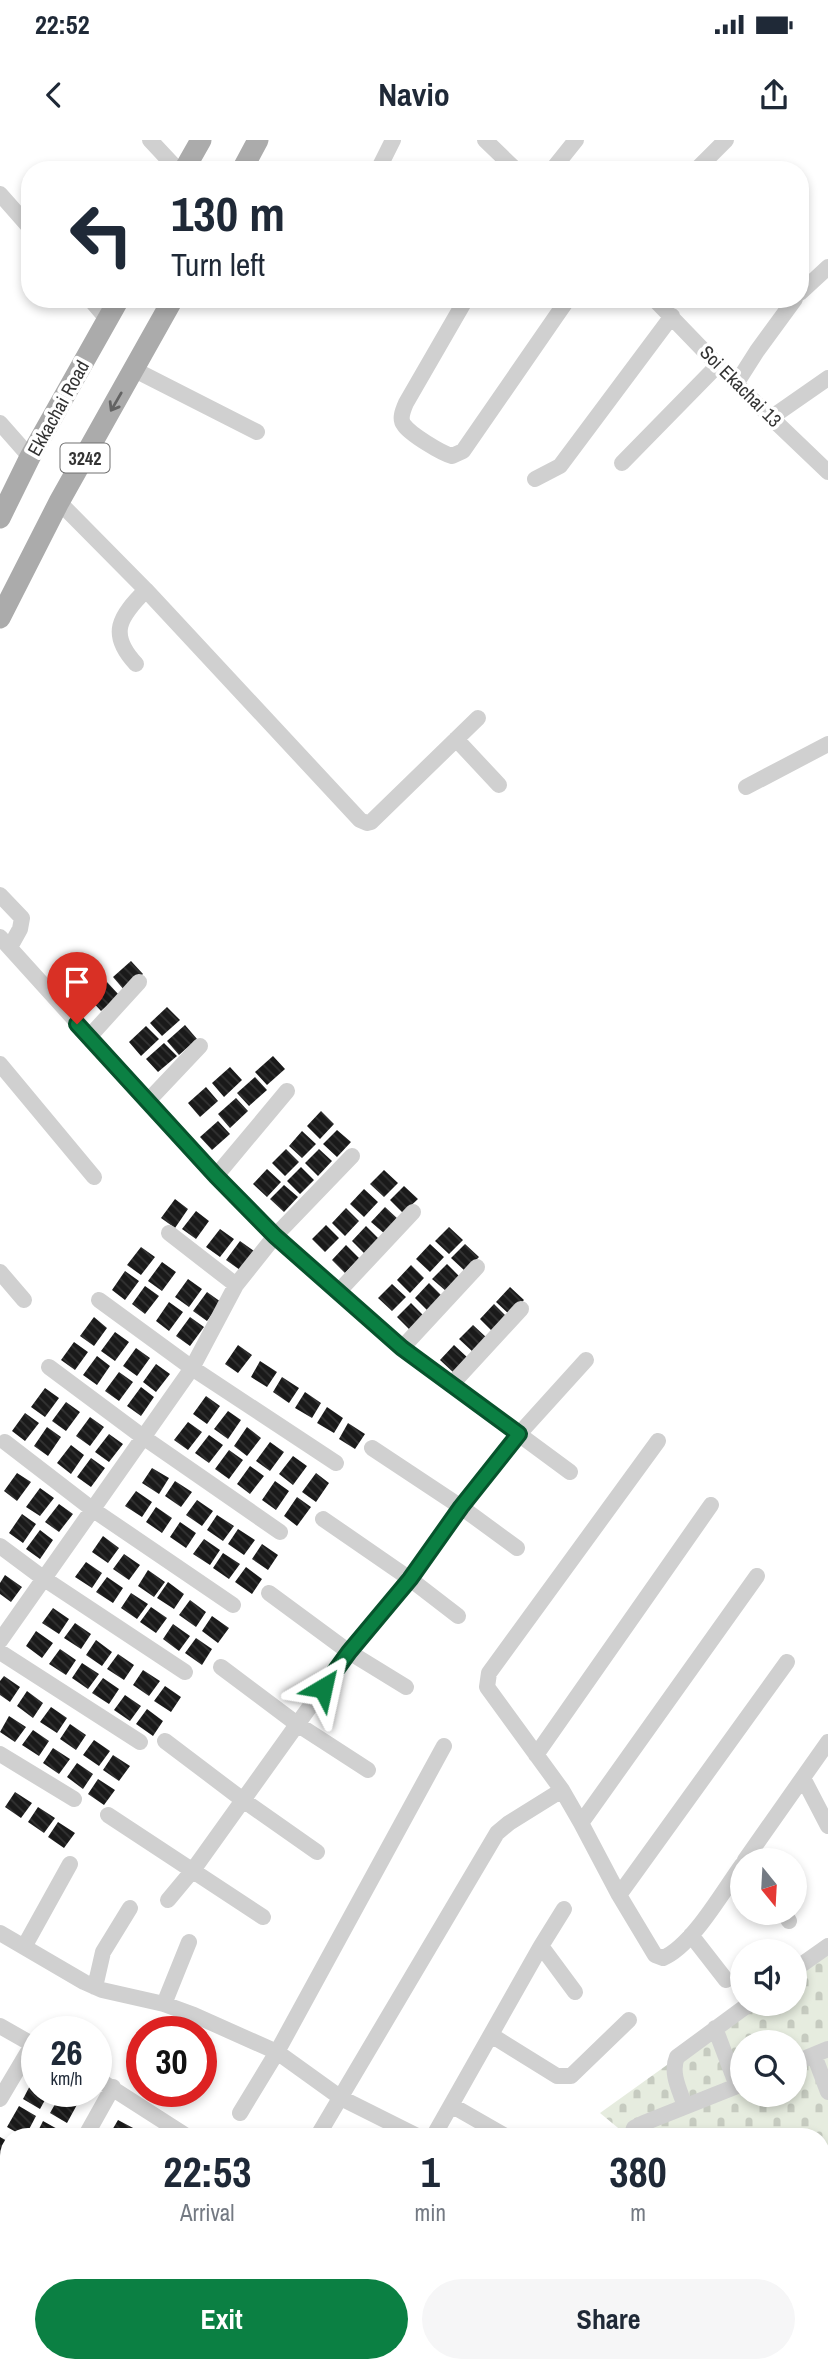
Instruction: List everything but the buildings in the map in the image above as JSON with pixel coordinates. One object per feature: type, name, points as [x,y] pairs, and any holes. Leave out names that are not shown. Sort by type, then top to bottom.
[{"type":"main road","points":[[189,161],[201,140]]},
{"type":"main road","points":[[247,161],[258,140]]},
{"type":"main road","name":"Ekkachai Road","points":[[0,517],[30,457],[114,308]]},
{"type":"main road","name":"3242","points":[[0,618],[59,502],[168,308]]},
{"type":"street","points":[[150,140],[170,161]]},
{"type":"street","points":[[382,161],[393,140]]},
{"type":"street","points":[[485,140],[507,161]]},
{"type":"street","points":[[559,161],[576,140]]},
{"type":"street","points":[[705,161],[726,140]]},
{"type":"street","points":[[0,194],[21,218]]},
{"type":"street","points":[[809,285],[828,267]]},
{"type":"street","points":[[98,308],[108,320]]},
{"type":"street","points":[[461,308],[401,416],[404,426],[452,456],[463,451],[562,308]]},
{"type":"street","name":"Soi Ekachai 13","points":[[663,308],[736,384],[828,472]]},
{"type":"street","points":[[736,384],[788,308]]},
{"type":"street","points":[[535,479],[560,466],[672,316]]},
{"type":"street","points":[[622,463],[718,365]]},
{"type":"street","points":[[135,370],[257,432]]},
{"type":"street","points":[[772,417],[828,378]]},
{"type":"street","points":[[0,423],[30,457]]},
{"type":"street","points":[[59,502],[146,590],[360,820],[367,823],[375,818],[478,718]]},
{"type":"street","points":[[136,664],[124,651],[118,634],[120,624],[146,590]]},
{"type":"street","points":[[456,739],[499,785]]},
{"type":"street","points":[[746,787],[828,744]]},
{"type":"street","points":[[0,895],[22,918],[20,929],[5,942],[216,1176],[275,1236],[402,1348],[569,1472]]},
{"type":"street","points":[[89,1037],[139,982]]},
{"type":"street","points":[[148,1101],[200,1046]]},
{"type":"street","points":[[0,1064],[94,1177]]},
{"type":"street","points":[[216,1176],[287,1091]]},
{"type":"street","points":[[0,1641],[192,1368],[236,1286],[275,1236],[352,1156]]},
{"type":"street","points":[[339,1291],[413,1212]]},
{"type":"street","points":[[169,1233],[236,1286]]},
{"type":"street","points":[[402,1348],[477,1267]]},
{"type":"street","points":[[0,1272],[24,1300]]},
{"type":"street","points":[[99,1300],[192,1368],[337,1463]]},
{"type":"street","points":[[451,1385],[521,1309]]},
{"type":"street","points":[[168,1900],[193,1870],[349,1652],[410,1579],[461,1507],[519,1434],[586,1360]]},
{"type":"street","points":[[49,1367],[143,1437],[280,1532]]},
{"type":"street","points":[[5,1441],[92,1508],[233,1605]]},
{"type":"street","points":[[658,1441],[486,1680],[490,1693],[562,1790],[655,1955],[663,1958],[672,1954],[691,1936],[730,1883]]},
{"type":"street","points":[[373,1448],[517,1548]]},
{"type":"street","points":[[536,1755],[711,1505]]},
{"type":"street","points":[[323,1519],[458,1616]]},
{"type":"street","points":[[0,1546],[43,1578],[185,1672]]},
{"type":"street","points":[[581,1822],[757,1576]]},
{"type":"street","points":[[269,1593],[349,1652],[406,1688]]},
{"type":"street","points":[[0,1652],[140,1742]]},
{"type":"street","points":[[619,1895],[787,1662]]},
{"type":"street","points":[[221,1667],[297,1724],[368,1770]]},
{"type":"street","points":[[165,1741],[317,1852]]},
{"type":"street","points":[[755,1848],[828,1742]]},
{"type":"street","points":[[240,2113],[277,2052],[444,1746]]},
{"type":"street","points":[[0,1755],[74,1799]]},
{"type":"street","points":[[803,1777],[828,1826]]},
{"type":"street","points":[[323,2128],[497,1833],[562,1790]]},
{"type":"street","points":[[108,1815],[263,1917]]},
{"type":"street","points":[[24,1947],[70,1864]]},
{"type":"street","points":[[95,1987],[103,1952],[130,1908]]},
{"type":"street","points":[[438,2128],[564,1909]]},
{"type":"street","points":[[0,1933],[95,1987],[164,2004],[277,2052],[341,2098],[401,2128]]},
{"type":"street","points":[[691,1936],[726,1980]]},
{"type":"street","points":[[164,2004],[189,1942]]},
{"type":"street","points":[[541,1946],[575,1992]]},
{"type":"street","points":[[807,1961],[828,1946]]},
{"type":"street","points":[[685,2106],[674,2073],[677,2057],[732,2016]]},
{"type":"street","points":[[491,2035],[564,2078],[571,2076],[629,2020]]},
{"type":"street","points":[[0,2026],[21,2038]]},
{"type":"street","points":[[715,2028],[730,2064]]},
{"type":"street","points":[[821,2052],[828,2092]]},
{"type":"street","points":[[0,2099],[21,2067]]},
{"type":"street","points":[[90,2128],[113,2087],[174,2128]]},
{"type":"street","points":[[634,2128],[730,2088]]},
{"type":"street","points":[[451,2105],[491,2128]]},
{"type":"green space","points":[[828,1949],[828,2128],[618,2128],[600,2113],[735,2016],[807,2016],[807,1964]]},
{"type":"route","points":[[77,1024],[216,1176],[275,1236],[402,1348],[519,1434],[461,1507],[410,1579],[349,1652],[323,1688]]}]
